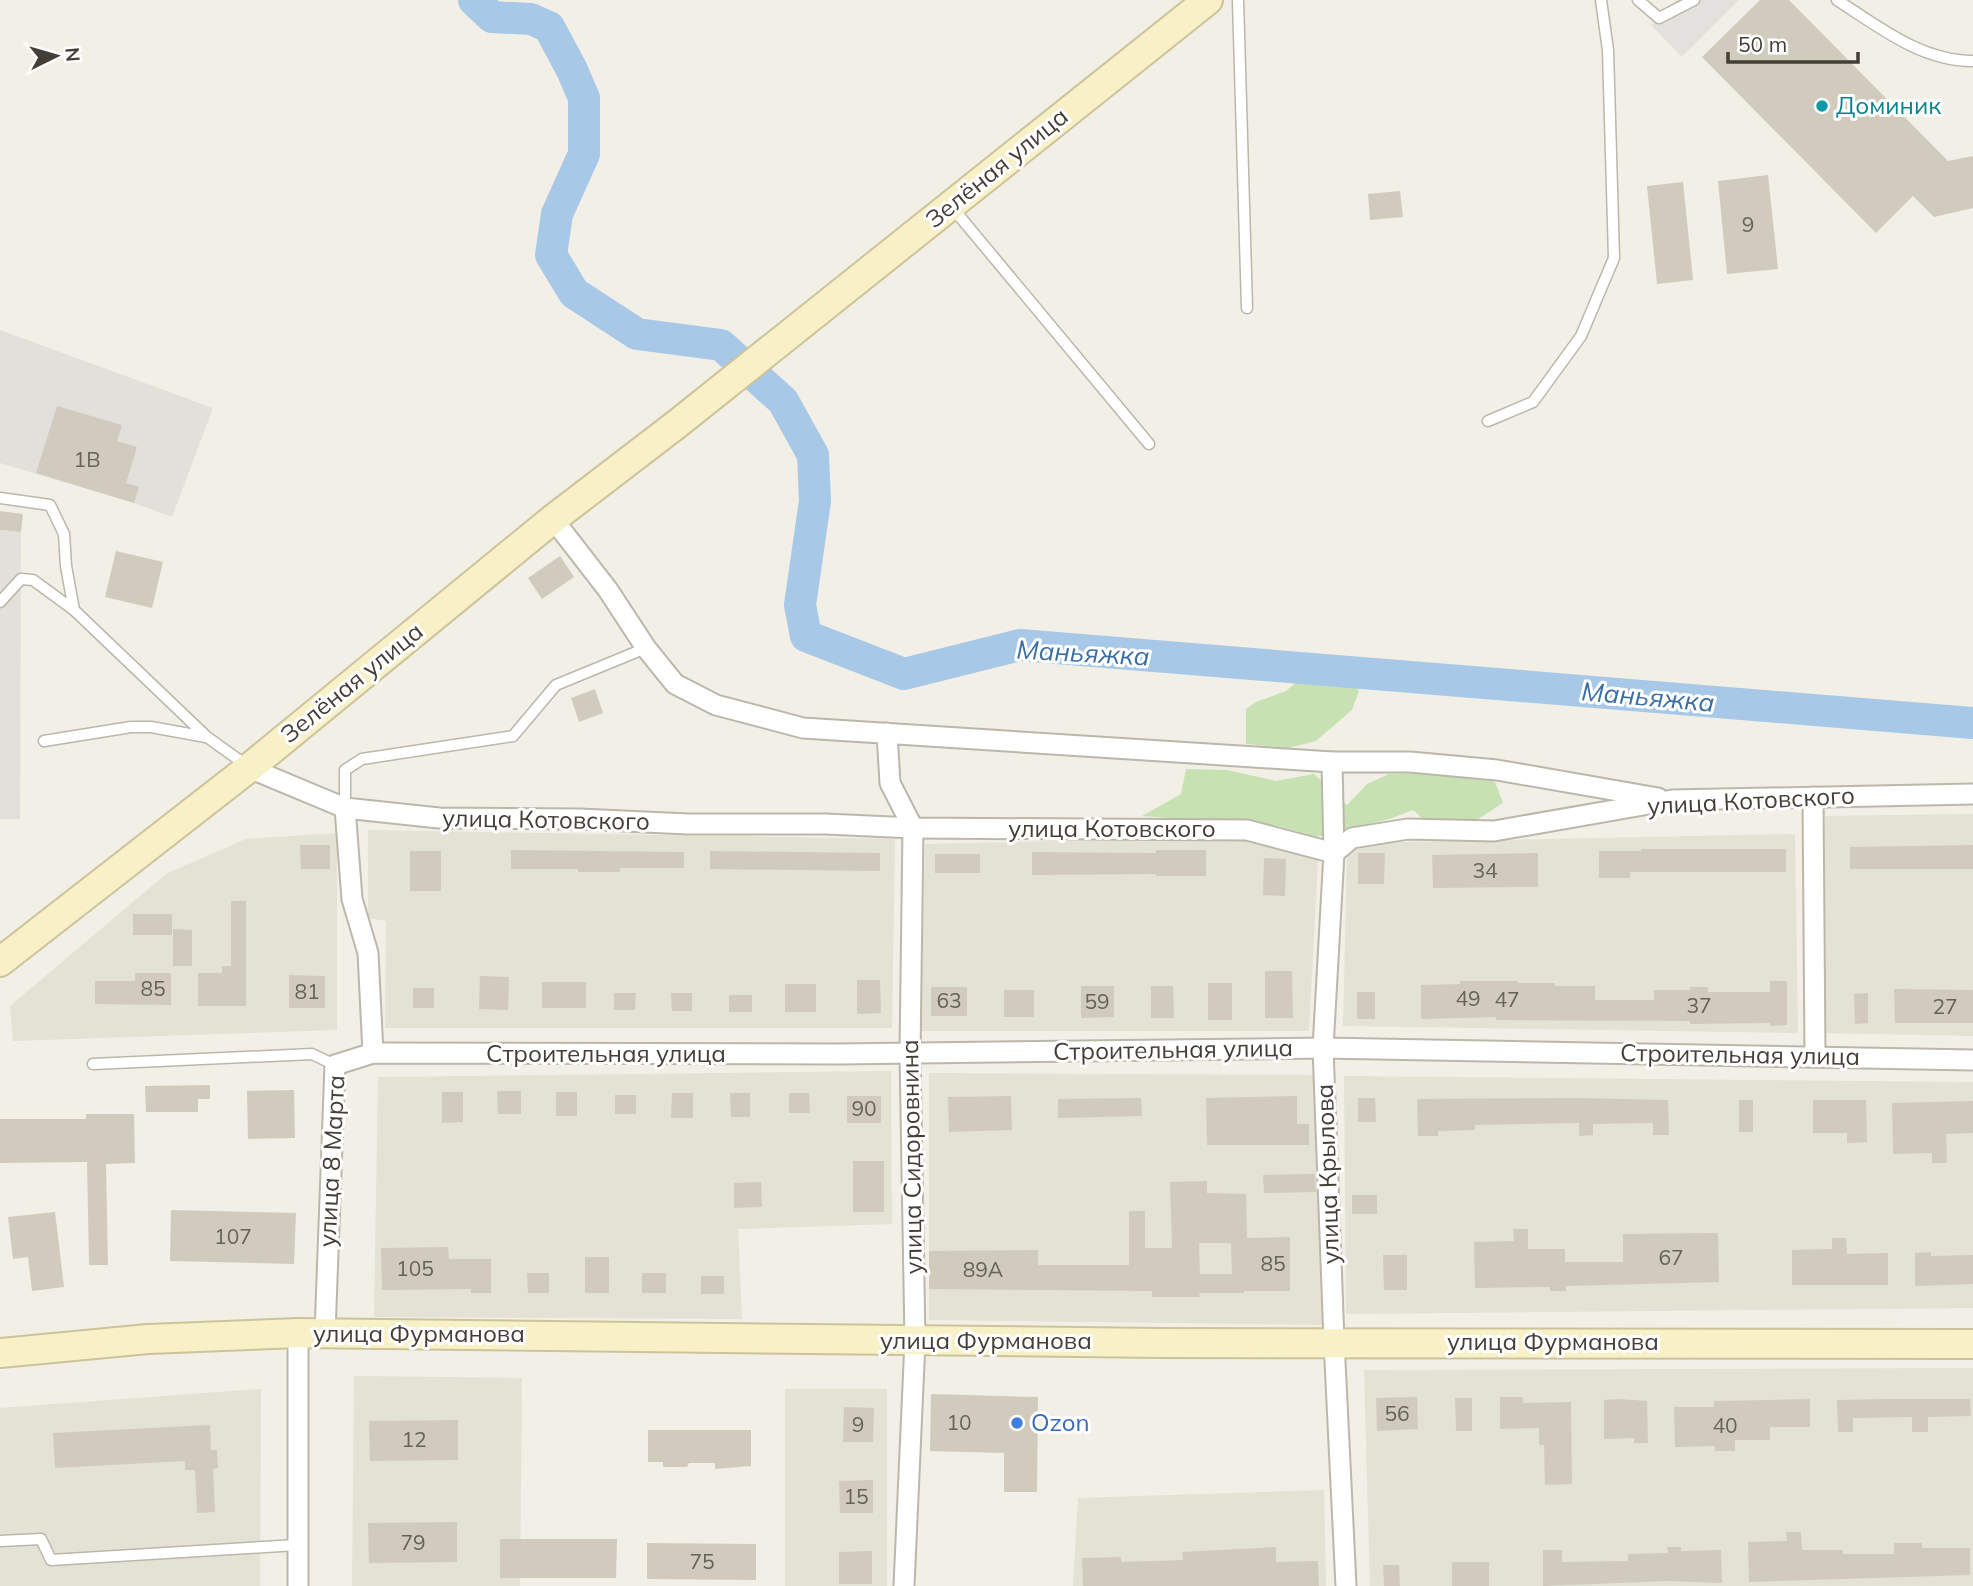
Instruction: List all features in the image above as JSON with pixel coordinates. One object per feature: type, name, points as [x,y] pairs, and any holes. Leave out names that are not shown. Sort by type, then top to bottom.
[{"type":"main road","name":"Зелёная улица","points":[[0,962],[249,768],[553,519],[704,403],[1208,0]]},
{"type":"main road","name":"улица Фурманова","points":[[0,1353],[148,1339],[312,1333],[915,1341],[1973,1344]]},
{"type":"street","points":[[553,519],[675,684],[716,705],[803,728],[1332,762],[1410,762],[1497,770],[1672,800]]},
{"type":"street","name":"улица Сидоровнина","points":[[887,733],[890,783],[913,828],[910,1053],[915,1341],[904,1586]]},
{"type":"street","name":"улица Крылова","points":[[1332,762],[1334,853],[1323,1048],[1346,1586]]},
{"type":"street","name":"улица Котовского","points":[[249,768],[345,808],[439,818],[580,819],[688,824],[826,824],[913,828],[1247,830],[1334,853],[1352,838],[1408,829],[1494,831],[1672,800],[1973,794]]},
{"type":"street","points":[[1813,797],[1815,1056]]},
{"type":"street","name":"улица 8 Марта","points":[[298,1586],[297,1545],[312,1333],[335,1065],[373,1053],[368,953],[352,899],[345,808]]},
{"type":"street","name":"Строительная улица","points":[[373,1053],[910,1053],[1323,1048],[1973,1060]]},
{"type":"lane","points":[[1238,0],[1247,308]]},
{"type":"lane","points":[[1488,421],[1533,401],[1581,336],[1614,258],[1608,50],[1601,0]]},
{"type":"lane","points":[[1638,0],[1659,18],[1694,0]]},
{"type":"lane","points":[[1837,0],[1905,44],[1954,61],[1973,61]]},
{"type":"lane","points":[[950,206],[1149,444]]},
{"type":"lane","points":[[0,498],[50,505],[64,534],[66,566],[74,610]]},
{"type":"lane","points":[[0,602],[21,579],[33,580],[74,610],[207,737],[249,768]]},
{"type":"lane","points":[[345,808],[345,770],[362,759],[513,736],[556,685],[646,648]]},
{"type":"lane","points":[[44,741],[131,727],[151,727],[207,737]]},
{"type":"lane","points":[[93,1064],[312,1054],[335,1065]]},
{"type":"lane","points":[[0,1541],[41,1539],[51,1560],[297,1545]]},
{"type":"shaded area","points":[[1677,0],[1739,0],[1682,57],[1651,25]]},
{"type":"shaded area","points":[[0,330],[213,408],[172,517],[0,463]]},
{"type":"shaded area","points":[[0,530],[21,532],[20,819],[0,819]]},
{"type":"shaded area","points":[[1973,814],[1973,1036],[1825,1033],[1825,816]]},
{"type":"shaded area","points":[[368,830],[895,839],[892,1028],[385,1028],[386,921],[368,918]]},
{"type":"shaded area","points":[[337,833],[337,1030],[13,1041],[10,1006],[166,874],[246,839]]},
{"type":"shaded area","points":[[1795,834],[1798,1033],[1343,1026],[1347,855],[1361,843]]},
{"type":"shaded area","points":[[1242,837],[1318,859],[1309,1031],[920,1031],[925,844]]},
{"type":"shaded area","points":[[891,1071],[892,1224],[738,1229],[742,1319],[374,1317],[378,1077]]},
{"type":"shaded area","points":[[929,1073],[1321,1075],[1326,1325],[929,1320]]},
{"type":"shaded area","points":[[1344,1076],[1973,1082],[1973,1308],[1346,1314]]},
{"type":"shaded area","points":[[1973,1368],[1973,1586],[1370,1586],[1364,1370]]},
{"type":"shaded area","points":[[354,1376],[522,1378],[520,1586],[352,1586]]},
{"type":"shaded area","points":[[261,1389],[260,1586],[0,1586],[0,1408]]},
{"type":"shaded area","points":[[785,1389],[887,1389],[887,1586],[785,1586]]},
{"type":"shaded area","points":[[1324,1490],[1326,1586],[1073,1586],[1078,1498]]},
{"type":"green space","points":[[1306,674],[1348,679],[1359,691],[1352,710],[1316,741],[1288,748],[1246,744],[1246,709],[1256,702],[1286,691]]},
{"type":"green space","points":[[1186,769],[1227,770],[1276,781],[1314,774],[1347,805],[1367,784],[1389,774],[1458,772],[1495,782],[1503,803],[1467,826],[1427,823],[1413,810],[1389,819],[1317,837],[1279,826],[1142,816],[1181,794]]},
{"type":"building","name":"Доминик","points":[[1760,0],[1789,0],[1948,161],[1973,156],[1973,208],[1934,217],[1913,196],[1876,233],[1702,57]]},
{"type":"building","points":[[1768,175],[1778,269],[1727,274],[1718,181]]},
{"type":"building","points":[[1683,182],[1693,280],[1657,284],[1647,186]]},
{"type":"building","points":[[1400,191],[1403,217],[1370,220],[1368,194]]},
{"type":"building","points":[[57,406],[122,425],[117,441],[137,447],[126,483],[139,487],[134,503],[36,473]]},
{"type":"building","points":[[0,511],[23,514],[21,532],[0,530]]},
{"type":"building","points":[[116,551],[163,562],[152,608],[105,597]]},
{"type":"building","points":[[560,556],[574,577],[542,599],[528,578]]},
{"type":"building","points":[[595,689],[603,713],[579,722],[571,698]]},
{"type":"building","points":[[300,845],[330,845],[330,869],[301,869]]},
{"type":"building","points":[[1973,845],[1973,869],[1850,869],[1850,847]]},
{"type":"building","points":[[1786,849],[1786,872],[1630,872],[1630,878],[1599,878],[1599,851]]},
{"type":"building","points":[[511,850],[684,852],[684,868],[620,868],[620,872],[511,869]]},
{"type":"building","points":[[1156,850],[1206,850],[1206,876],[1032,875],[1032,852],[1156,853]]},
{"type":"building","points":[[410,851],[441,851],[441,891],[410,891]]},
{"type":"building","points":[[710,851],[880,853],[880,871],[710,869]]},
{"type":"building","points":[[1358,853],[1385,853],[1384,884],[1358,884]]},
{"type":"building","points":[[1538,853],[1538,887],[1433,888],[1432,855]]},
{"type":"building","points":[[935,854],[980,854],[980,873],[935,873]]},
{"type":"building","points":[[1264,858],[1286,859],[1285,896],[1263,895]]},
{"type":"building","points":[[231,901],[246,901],[246,1006],[198,1006],[198,973],[222,973],[222,966],[231,966]]},
{"type":"building","points":[[133,914],[172,914],[172,935],[133,935]]},
{"type":"building","points":[[173,929],[192,930],[192,966],[173,966]]},
{"type":"building","points":[[1265,971],[1292,971],[1293,1018],[1265,1018]]},
{"type":"building","points":[[135,973],[171,973],[171,1005],[95,1004],[95,981],[135,981]]},
{"type":"building","points":[[289,975],[325,976],[325,1008],[289,1008]]},
{"type":"building","points":[[480,976],[509,977],[508,1010],[479,1009]]},
{"type":"building","points":[[857,980],[880,980],[881,1013],[857,1014]]},
{"type":"building","points":[[1460,981],[1518,981],[1555,983],[1555,986],[1595,986],[1595,1000],[1654,1000],[1654,990],[1708,987],[1708,992],[1770,992],[1770,981],[1787,981],[1787,1025],[1690,1024],[1690,1021],[1496,1020],[1496,1017],[1421,1019],[1421,985],[1460,984]]},
{"type":"building","points":[[542,982],[586,982],[586,1008],[542,1008]]},
{"type":"building","points":[[1208,983],[1232,983],[1232,1020],[1208,1020]]},
{"type":"building","points":[[785,984],[816,984],[816,1012],[785,1012]]},
{"type":"building","points":[[1081,986],[1114,986],[1114,1017],[1081,1018]]},
{"type":"building","points":[[1151,986],[1173,986],[1174,1018],[1151,1018]]},
{"type":"building","points":[[931,987],[967,987],[967,1016],[931,1016]]},
{"type":"building","points":[[413,988],[434,988],[434,1008],[413,1008]]},
{"type":"building","points":[[1894,989],[1973,990],[1973,1023],[1895,1023]]},
{"type":"building","points":[[1004,990],[1034,990],[1034,1017],[1004,1017]]},
{"type":"building","points":[[1357,992],[1375,992],[1375,1019],[1357,1019]]},
{"type":"building","points":[[614,993],[636,993],[635,1010],[614,1010]]},
{"type":"building","points":[[671,993],[692,993],[692,1011],[672,1011]]},
{"type":"building","points":[[1868,993],[1868,1023],[1855,1024],[1854,994]]},
{"type":"building","points":[[729,995],[752,995],[752,1012],[729,1012]]},
{"type":"building","points":[[210,1085],[210,1099],[198,1099],[198,1112],[146,1112],[145,1086]]},
{"type":"building","points":[[294,1090],[295,1138],[248,1139],[247,1091]]},
{"type":"building","points":[[497,1091],[521,1091],[521,1114],[498,1114]]},
{"type":"building","points":[[442,1092],[463,1092],[463,1122],[442,1123]]},
{"type":"building","points":[[556,1092],[577,1092],[577,1116],[556,1116]]},
{"type":"building","points":[[672,1093],[693,1093],[693,1118],[671,1118]]},
{"type":"building","points":[[730,1093],[750,1093],[750,1117],[731,1117]]},
{"type":"building","points":[[789,1093],[809,1093],[810,1113],[789,1113]]},
{"type":"building","points":[[615,1095],[636,1095],[636,1114],[615,1114]]},
{"type":"building","points":[[847,1096],[881,1096],[881,1123],[847,1123]]},
{"type":"building","points":[[1011,1096],[1012,1130],[949,1132],[948,1097]]},
{"type":"building","points":[[1297,1096],[1297,1124],[1309,1124],[1309,1145],[1207,1145],[1206,1098]]},
{"type":"building","points":[[1141,1098],[1142,1116],[1058,1118],[1058,1099]]},
{"type":"building","points":[[1358,1098],[1375,1098],[1376,1122],[1358,1122]]},
{"type":"building","points":[[1417,1099],[1668,1100],[1669,1135],[1653,1135],[1653,1123],[1593,1124],[1593,1135],[1579,1136],[1579,1123],[1475,1125],[1475,1130],[1438,1131],[1438,1136],[1418,1136]]},
{"type":"building","points":[[1739,1100],[1753,1100],[1753,1132],[1739,1132]]},
{"type":"building","points":[[1813,1100],[1866,1100],[1867,1142],[1847,1143],[1847,1133],[1813,1133]]},
{"type":"building","points":[[1973,1101],[1973,1133],[1946,1134],[1947,1163],[1932,1163],[1932,1153],[1893,1154],[1892,1103]]},
{"type":"building","points":[[86,1114],[134,1114],[135,1163],[106,1164],[108,1265],[89,1265],[87,1162],[0,1163],[0,1119],[86,1119]]},
{"type":"building","points":[[853,1161],[884,1161],[884,1212],[853,1212]]},
{"type":"building","points":[[1315,1174],[1316,1192],[1264,1193],[1263,1175]]},
{"type":"building","points":[[1207,1181],[1207,1193],[1246,1194],[1247,1238],[1290,1237],[1290,1291],[1152,1297],[1152,1291],[929,1289],[929,1251],[1038,1250],[1038,1265],[1129,1265],[1129,1211],[1145,1211],[1145,1248],[1172,1248],[1170,1182]],"holes":[[[1199,1243],[1231,1243],[1232,1274],[1200,1274]]]},
{"type":"building","points":[[761,1182],[762,1207],[734,1208],[734,1183]]},
{"type":"building","points":[[1352,1195],[1377,1195],[1377,1214],[1352,1214]]},
{"type":"building","points":[[171,1210],[296,1213],[294,1264],[170,1261]]},
{"type":"building","points":[[55,1212],[64,1287],[32,1291],[28,1257],[13,1259],[8,1217]]},
{"type":"building","points":[[1513,1229],[1528,1229],[1528,1249],[1565,1249],[1565,1262],[1623,1262],[1623,1234],[1718,1233],[1719,1282],[1566,1286],[1566,1291],[1550,1291],[1550,1287],[1475,1288],[1474,1242],[1514,1241]]},
{"type":"building","points":[[1832,1238],[1846,1238],[1847,1254],[1888,1253],[1888,1285],[1792,1285],[1792,1250],[1832,1249]]},
{"type":"building","points":[[448,1247],[449,1259],[491,1259],[491,1293],[471,1293],[471,1289],[382,1290],[381,1248]]},
{"type":"building","points":[[1931,1252],[1931,1256],[1973,1255],[1973,1284],[1915,1286],[1915,1253]]},
{"type":"building","points":[[1383,1255],[1407,1255],[1407,1290],[1384,1290]]},
{"type":"building","points":[[585,1257],[609,1257],[609,1293],[585,1293]]},
{"type":"building","points":[[527,1273],[549,1273],[549,1293],[528,1293]]},
{"type":"building","points":[[642,1273],[666,1273],[666,1293],[642,1293]]},
{"type":"building","points":[[701,1276],[724,1276],[724,1294],[701,1294]]},
{"type":"building","points":[[931,1394],[1038,1397],[1037,1492],[1004,1492],[1004,1453],[930,1451]]},
{"type":"building","points":[[1417,1397],[1418,1429],[1377,1431],[1376,1398]]},
{"type":"building","points":[[1500,1397],[1523,1397],[1523,1403],[1571,1402],[1572,1484],[1545,1485],[1544,1445],[1539,1445],[1539,1428],[1500,1429]]},
{"type":"building","points":[[1455,1398],[1472,1398],[1472,1431],[1456,1431]]},
{"type":"building","points":[[1810,1399],[1810,1427],[1770,1427],[1770,1440],[1735,1440],[1735,1451],[1715,1451],[1715,1446],[1675,1447],[1674,1407],[1714,1407],[1714,1401]]},
{"type":"building","points":[[1970,1399],[1971,1416],[1928,1417],[1928,1432],[1912,1432],[1912,1417],[1853,1418],[1853,1432],[1838,1432],[1837,1400]]},
{"type":"building","points":[[1604,1400],[1647,1401],[1648,1443],[1634,1443],[1634,1438],[1604,1439]]},
{"type":"building","points":[[844,1407],[874,1408],[873,1442],[843,1442]]},
{"type":"building","points":[[458,1420],[458,1460],[370,1461],[369,1421]]},
{"type":"building","points":[[210,1425],[211,1450],[217,1450],[218,1468],[213,1469],[215,1512],[197,1513],[195,1470],[185,1470],[185,1461],[55,1468],[53,1433]]},
{"type":"building","points":[[648,1430],[751,1430],[751,1466],[715,1469],[715,1463],[689,1463],[687,1467],[663,1467],[663,1462],[648,1462]]},
{"type":"building","points":[[873,1480],[873,1513],[840,1513],[839,1481]]},
{"type":"building","points":[[457,1522],[457,1562],[369,1563],[368,1523]]},
{"type":"building","points":[[1786,1532],[1801,1532],[1802,1550],[1843,1550],[1843,1554],[1894,1554],[1894,1543],[1922,1543],[1922,1548],[1970,1548],[1970,1575],[1749,1582],[1748,1542],[1787,1541]]},
{"type":"building","points":[[500,1539],[617,1539],[616,1578],[500,1578]]},
{"type":"building","points":[[647,1543],[756,1544],[756,1580],[647,1579]]},
{"type":"building","points":[[1276,1547],[1276,1562],[1318,1561],[1319,1586],[1083,1586],[1082,1558],[1121,1557],[1121,1562],[1183,1560],[1182,1552]]},
{"type":"building","points":[[1667,1547],[1681,1547],[1681,1551],[1721,1550],[1722,1583],[1668,1581],[1543,1586],[1543,1550],[1562,1550],[1562,1562],[1628,1561],[1628,1554],[1668,1553]]},
{"type":"building","points":[[872,1551],[872,1584],[839,1584],[839,1552]]},
{"type":"building","points":[[1452,1562],[1489,1562],[1489,1586],[1452,1586]]},
{"type":"building","points":[[1383,1565],[1399,1565],[1400,1586],[1384,1586]]},
{"type":"waterway","name":"Маньяжка","points":[[474,0],[492,17],[531,19],[549,27],[584,98],[584,154],[557,214],[551,255],[574,293],[637,334],[721,345],[783,401],[813,455],[815,501],[800,605],[806,636],[904,674],[1020,645],[1973,723]]},
{"type":"place","name":"Доминик","points":[[1822,106]]},
{"type":"place","name":"Ozon","points":[[1017,1423]]}]
